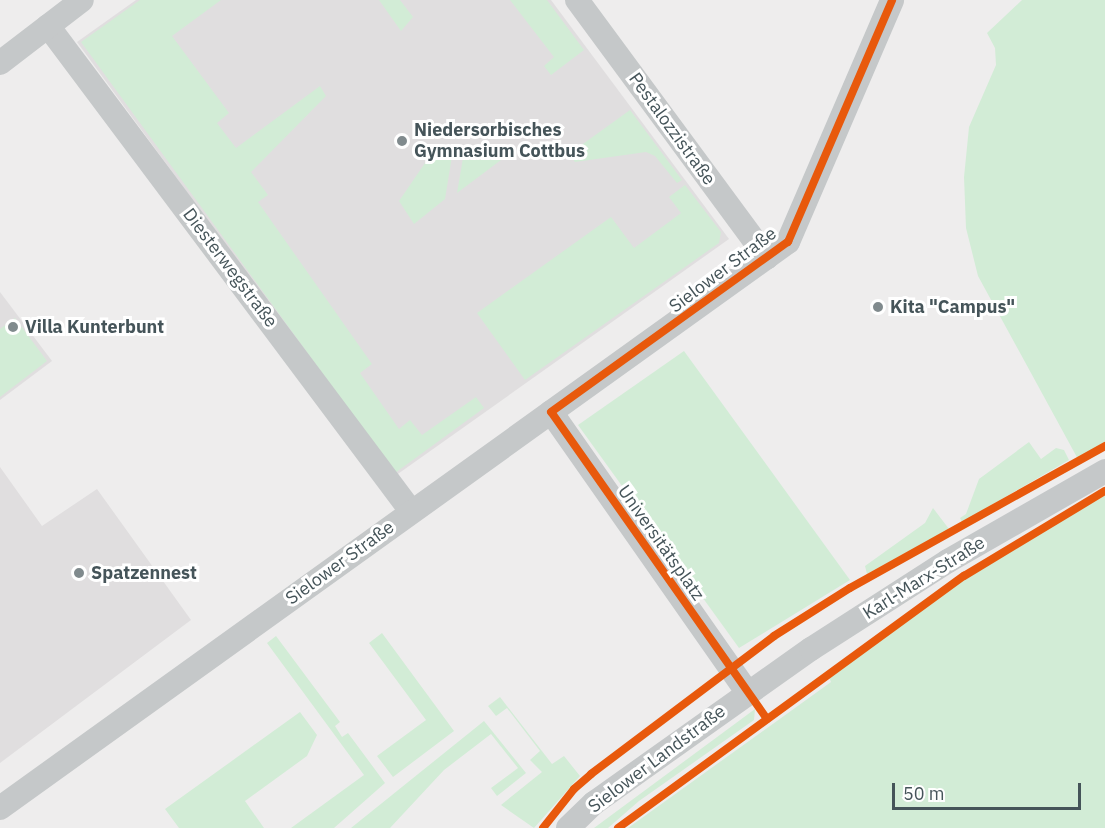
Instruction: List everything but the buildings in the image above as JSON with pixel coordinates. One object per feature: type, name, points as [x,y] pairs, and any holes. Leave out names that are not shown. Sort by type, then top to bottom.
[{"type":"street","points":[[0,63],[82,0]]},
{"type":"street","name":"Pestalozzistraße","points":[[577,0],[767,258]]},
{"type":"street","name":"Sielower Straße","points":[[0,808],[788,242],[892,0]]},
{"type":"street","name":"Diesterwegstraße","points":[[48,26],[411,511]]},
{"type":"street","name":"Universitätsplatz","points":[[551,412],[747,692]]},
{"type":"street","name":"Karl-Marx-Straße","points":[[747,692],[948,561],[1105,471]]},
{"type":"street","name":"Sielower Landstraße","points":[[568,828],[594,803],[747,692]]},
{"type":"shaded area","name":"Niedersorbisches Gymnasium Cottbus","points":[[136,0],[551,0],[729,239],[395,476],[77,42]]},
{"type":"shaded area","name":"Villa Kunterbunt","points":[[0,292],[52,361],[0,400]]},
{"type":"shaded area","name":"Spatzennest","points":[[0,467],[42,526],[97,489],[191,620],[0,763]]},
{"type":"green space","points":[[140,0],[221,0],[172,36],[229,113],[217,123],[236,148],[320,86],[326,96],[251,172],[268,195],[258,202],[372,364],[360,373],[399,429],[410,420],[422,435],[476,397],[484,408],[395,473],[81,42]]},
{"type":"green space","points":[[379,0],[400,0],[413,17],[401,31]]},
{"type":"green space","points":[[510,0],[547,0],[584,50],[551,75],[544,66],[554,57]]},
{"type":"green space","points":[[1022,0],[1105,0],[1105,446],[1079,461],[978,276],[966,228],[964,177],[969,127],[996,65],[995,48],[987,33]]},
{"type":"green space","points":[[630,110],[682,180],[677,183],[655,156],[646,152],[575,162],[569,154]]},
{"type":"green space","points":[[436,147],[453,150],[445,199],[414,224],[399,201]]},
{"type":"green space","points":[[492,147],[501,160],[457,193],[464,152]]},
{"type":"green space","points":[[685,185],[721,232],[719,243],[525,380],[477,313],[611,217],[634,248],[681,213],[669,197]]},
{"type":"green space","name":"Villa Kunterbunt","points":[[15,318],[47,361],[0,397],[0,329]]},
{"type":"green space","points":[[684,351],[850,580],[739,648],[578,425]]},
{"type":"green space","points":[[1029,442],[1041,459],[1056,448],[1064,450],[1069,460],[962,522],[960,518],[966,514],[979,479]]},
{"type":"green space","points":[[1105,491],[1105,828],[628,828],[831,682],[828,675],[857,651],[964,576]]},
{"type":"green space","points":[[933,508],[949,529],[867,574],[865,566],[925,523]]},
{"type":"green space","points":[[382,633],[454,731],[393,777],[377,756],[426,720],[369,643]]},
{"type":"green space","points":[[276,636],[340,722],[335,726],[342,737],[348,733],[385,783],[334,828],[291,828],[364,775],[267,643]]},
{"type":"green space","points":[[500,697],[552,764],[564,756],[580,776],[534,828],[501,805],[542,772],[530,760],[540,751],[507,708],[496,716],[488,706]]},
{"type":"green space","points":[[755,709],[754,720],[639,801],[608,828],[594,828]]},
{"type":"green space","points":[[300,712],[317,735],[307,756],[245,801],[264,828],[179,828],[165,809]]},
{"type":"green space","points":[[484,721],[526,773],[497,796],[491,788],[518,768],[491,734],[444,770],[390,828],[351,828]]},
{"type":"cycle path","points":[[767,719],[551,412],[788,242],[892,0]]},
{"type":"cycle path","points":[[543,828],[574,789],[591,774],[774,636],[850,588],[1105,446]]},
{"type":"cycle path","points":[[618,828],[964,576],[1105,491]]},
{"type":"place","name":"Niedersorbisches Gymnasium Cottbus","points":[[402,141]]},
{"type":"place","name":"Kita \"Campus\"","points":[[878,307]]},
{"type":"place","name":"Villa Kunterbunt","points":[[13,327]]},
{"type":"place","name":"Spatzennest","points":[[79,573]]}]
